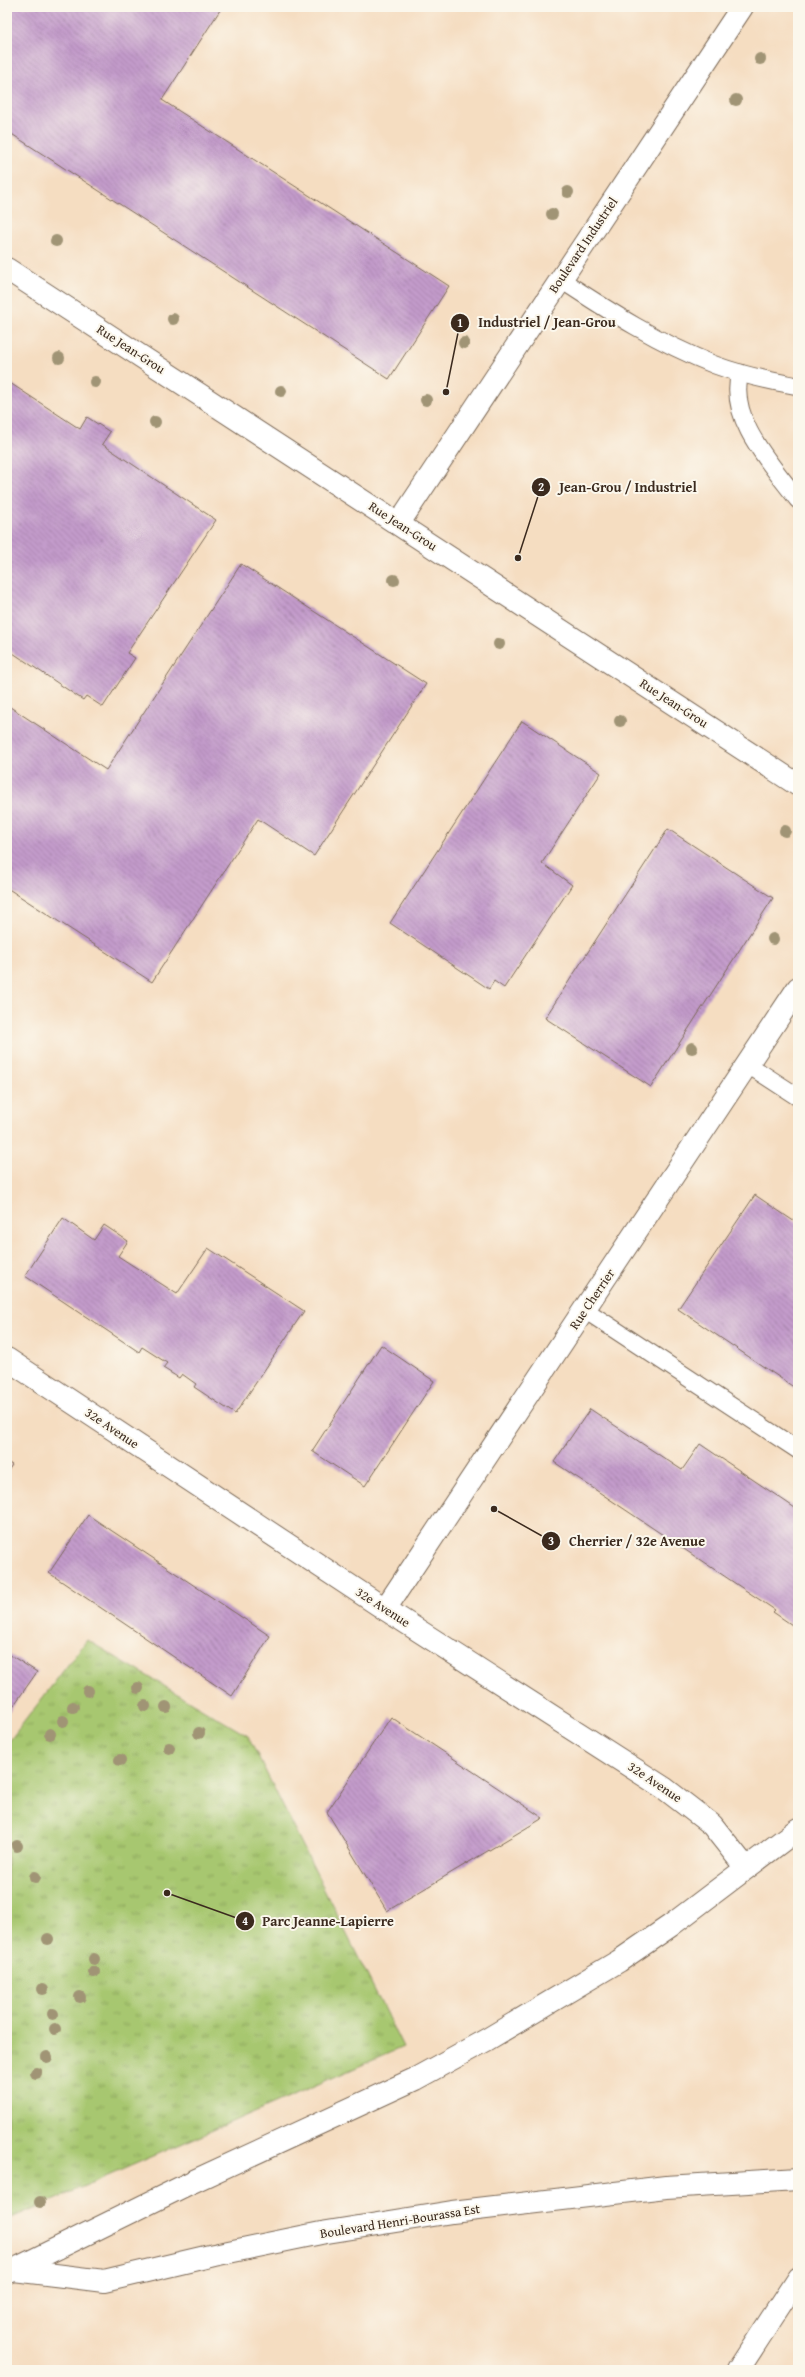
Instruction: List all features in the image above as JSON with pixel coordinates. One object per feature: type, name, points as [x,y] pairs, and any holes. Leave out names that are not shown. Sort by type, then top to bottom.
[{"type":"street","name":"Boulevard Industriel","points":[[399,523],[742,7]]},
{"type":"street","name":"Rue Jean-Grou","points":[[7,269],[399,523],[798,785]]},
{"type":"street","name":"Rue Cherrier","points":[[386,1609],[798,988]]},
{"type":"street","name":"32e Avenue","points":[[7,1359],[386,1609],[682,1800],[712,1825],[746,1868]]},
{"type":"street","points":[[10,2271],[192,2182],[415,2079],[482,2043],[619,1960],[670,1926],[798,1829]]},
{"type":"street","name":"Boulevard Henri-Bourassa Est","points":[[10,2271],[104,2281],[230,2251],[321,2233],[415,2218],[594,2194],[762,2180],[798,2179]]},
{"type":"street","points":[[738,2370],[798,2278]]},
{"type":"lane","points":[[560,279],[630,324],[673,347],[716,366],[798,386]]},
{"type":"lane","points":[[740,373],[736,390],[738,408],[744,423],[798,500]]},
{"type":"lane","points":[[747,1064],[798,1098]]},
{"type":"lane","points":[[585,1310],[798,1450]]},
{"type":"green space","points":[[87,1640],[248,1736],[403,2047],[7,2220],[7,1744]]},
{"type":"building","points":[[7,7],[222,7],[162,100],[449,286],[389,379],[7,131]]},
{"type":"building","points":[[7,381],[80,429],[87,417],[110,432],[102,444],[216,520],[127,653],[135,658],[103,707],[86,696],[83,700],[7,649]]},
{"type":"building","points":[[241,564],[426,684],[314,856],[258,819],[152,982],[7,888],[7,705],[106,770]]},
{"type":"building","points":[[522,721],[601,773],[542,863],[572,885],[504,988],[494,981],[489,989],[390,923]]},
{"type":"building","points":[[668,829],[773,898],[651,1087],[545,1018]]},
{"type":"building","points":[[755,1195],[798,1224],[798,1390],[678,1309]]},
{"type":"building","points":[[63,1218],[94,1240],[104,1225],[128,1241],[118,1256],[177,1294],[208,1248],[304,1311],[235,1414],[194,1387],[196,1384],[182,1374],[179,1378],[163,1368],[167,1363],[142,1347],[139,1352],[25,1276]]},
{"type":"building","points":[[381,1345],[434,1381],[365,1486],[312,1451]]},
{"type":"building","points":[[590,1409],[682,1470],[700,1444],[798,1510],[798,1629],[773,1612],[775,1610],[554,1462]]},
{"type":"building","points":[[7,1462],[12,1465],[7,1472]]},
{"type":"building","points":[[88,1515],[270,1636],[232,1696],[49,1573]]},
{"type":"building","points":[[7,1653],[37,1672],[7,1715]]},
{"type":"building","points":[[391,1717],[543,1818],[387,1911],[327,1812]]},
{"type":"place","name":"Industriel / Jean-Grou","points":[[446,392]]},
{"type":"place","name":"Jean-Grou / Industriel","points":[[518,558]]},
{"type":"place","name":"Cherrier / 32e Avenue","points":[[494,1509]]},
{"type":"place","name":"Parc Jeanne-Lapierre","points":[[167,1893]]}]
